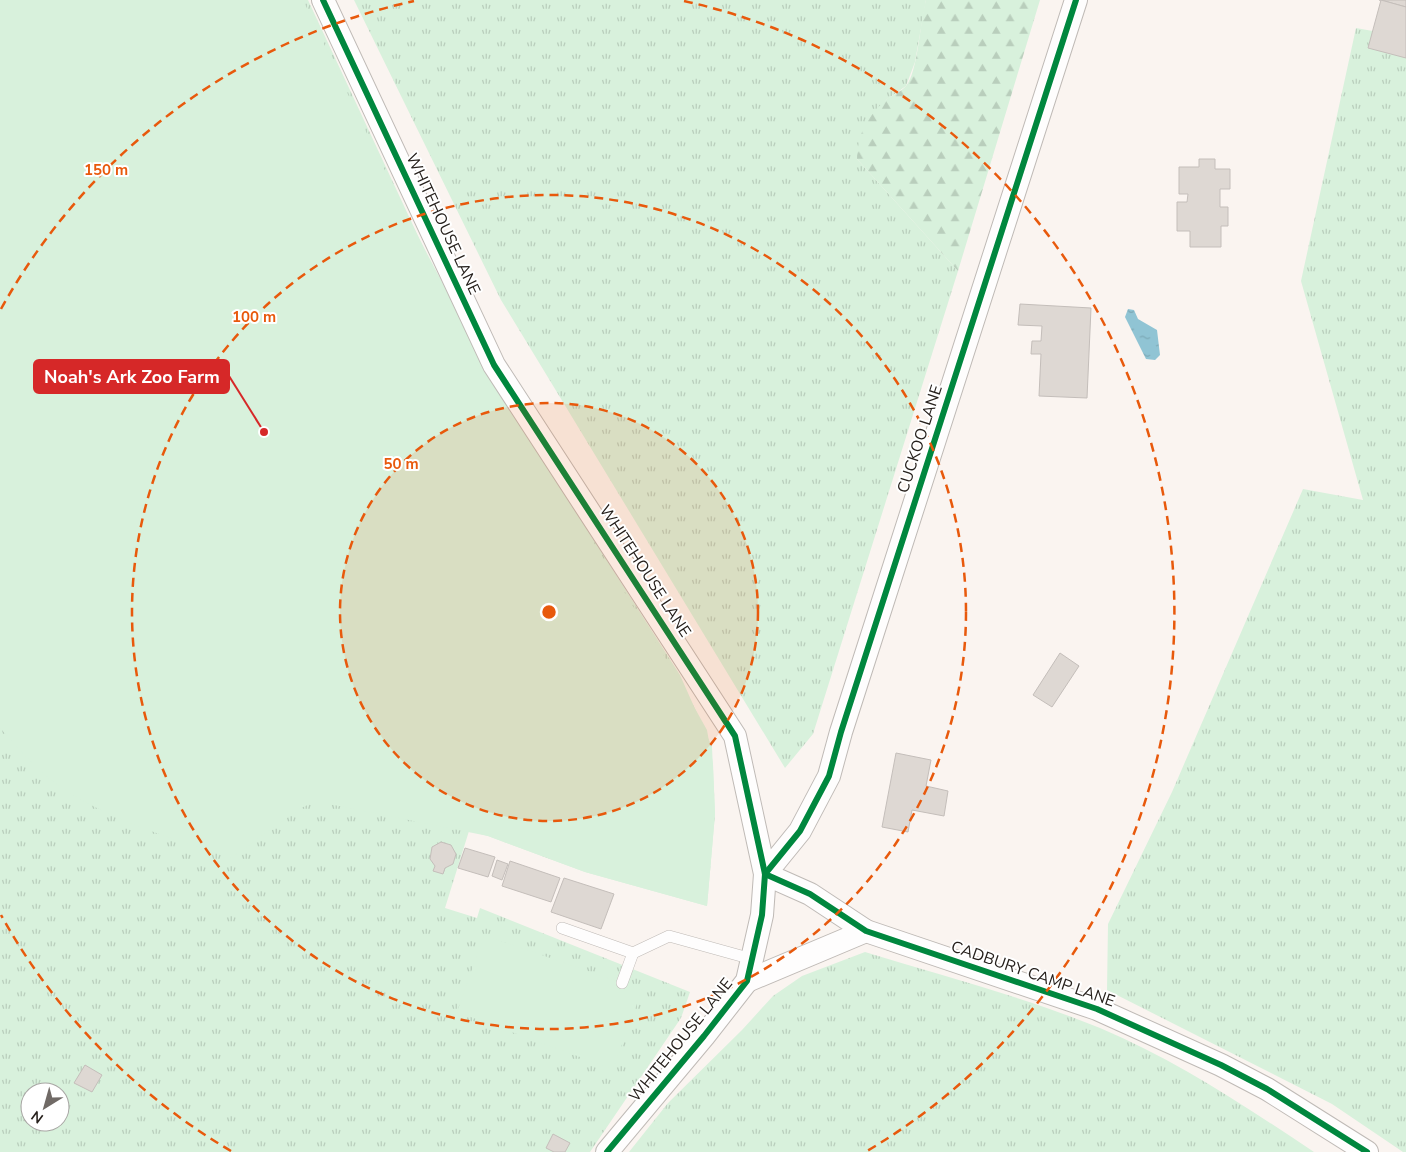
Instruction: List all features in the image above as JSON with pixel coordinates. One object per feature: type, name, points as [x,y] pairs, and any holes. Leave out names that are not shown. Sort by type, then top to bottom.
[{"type":"street","name":"WHITEHOUSE LANE","points":[[323,0],[494,365],[735,736],[765,874],[762,915],[747,980],[704,1036],[607,1152]]},
{"type":"street","name":"CUCKOO LANE","points":[[765,874],[800,832],[829,776],[844,723],[1076,0]]},
{"type":"street","name":"CADBURY CAMP LANE","points":[[765,874],[810,894],[866,931],[1097,1008],[1267,1089],[1367,1152]]},
{"type":"street","points":[[747,980],[866,931]]},
{"type":"lane","points":[[562,928],[633,953]]},
{"type":"lane","points":[[622,983],[633,953],[669,936],[752,959]]},
{"type":"green space","points":[[0,0],[308,0],[467,341],[680,675],[712,747],[715,814],[707,906],[585,872],[488,836],[469,831],[445,908],[477,918],[480,908],[690,992],[681,1018],[590,1152],[0,1152]]},
{"type":"green space","points":[[0,0],[303,0],[396,193],[456,308],[539,452],[683,687],[707,730],[713,764],[715,814],[707,906],[585,872],[488,836],[324,803],[310,804],[301,808],[231,858],[161,835],[115,817],[71,794],[44,774],[0,728]]},
{"type":"green space","points":[[354,0],[926,0],[915,62],[906,86],[886,100],[857,159],[958,271],[813,734],[785,768],[501,300]]},
{"type":"green space","points":[[926,0],[1040,0],[958,271],[857,159],[859,141],[869,119],[880,105],[904,88],[910,79],[916,58]]},
{"type":"green space","points":[[1356,28],[1406,37],[1406,1152],[1403,1152],[1332,1104],[1107,990],[1108,924],[1172,792],[1303,489],[1363,500],[1301,281]]},
{"type":"green space","points":[[484,935],[642,990],[613,1069],[457,1012]]},
{"type":"green space","points":[[865,952],[1013,997],[1100,1028],[1183,1069],[1314,1152],[629,1152],[668,1103],[742,1030],[773,996],[802,976]]},
{"type":"water","points":[[1128,309],[1134,310],[1138,319],[1157,330],[1160,355],[1155,360],[1146,359],[1125,317]]},
{"type":"building","points":[[1381,0],[1406,0],[1406,7]]},
{"type":"building","points":[[1381,0],[1406,7],[1406,58],[1368,48]]},
{"type":"building","points":[[1199,159],[1215,159],[1215,169],[1230,169],[1230,189],[1220,189],[1220,207],[1228,207],[1228,226],[1221,226],[1221,247],[1190,247],[1190,231],[1177,231],[1177,202],[1187,202],[1188,194],[1179,194],[1179,167],[1199,167]]},
{"type":"building","points":[[1020,304],[1091,308],[1087,398],[1039,396],[1041,354],[1031,354],[1032,341],[1041,341],[1042,326],[1018,325]]},
{"type":"building","points":[[1060,653],[1079,666],[1052,707],[1033,695]]},
{"type":"building","points":[[896,753],[931,760],[926,786],[948,791],[944,816],[912,810],[908,832],[882,827]]},
{"type":"building","points":[[441,842],[451,845],[456,854],[453,864],[445,868],[443,874],[433,871],[435,866],[430,859],[432,847]]},
{"type":"building","points":[[465,848],[495,857],[488,877],[458,868]]},
{"type":"building","points":[[497,860],[508,864],[502,880],[492,876]]},
{"type":"building","points":[[510,861],[560,878],[551,902],[502,886]]},
{"type":"building","points":[[564,878],[614,894],[601,929],[551,912]]},
{"type":"building","points":[[85,1065],[102,1075],[92,1092],[74,1083]]},
{"type":"building","points":[[553,1134],[570,1143],[565,1152],[554,1152],[546,1148]]},
{"type":"cycle path","points":[[323,0],[494,365],[735,736],[765,874],[762,915],[747,981],[704,1036],[607,1152]]},
{"type":"cycle path","points":[[1076,0],[841,732],[829,776],[800,831],[765,874],[810,894],[866,931],[1097,1009],[1221,1065],[1267,1089],[1367,1152]]},
{"type":"place","name":"Noah's Ark Zoo Farm","points":[[264,432]]}]
